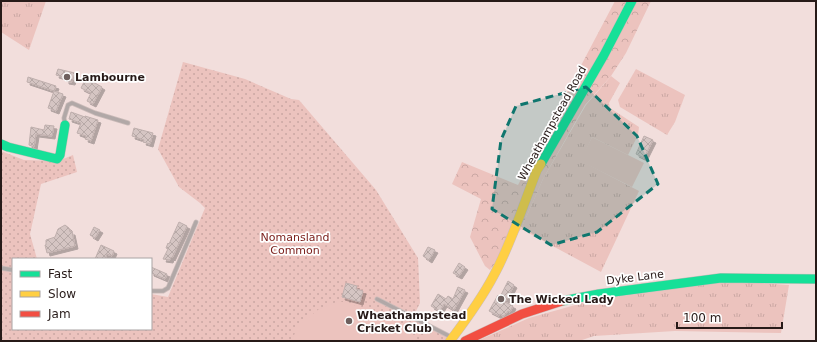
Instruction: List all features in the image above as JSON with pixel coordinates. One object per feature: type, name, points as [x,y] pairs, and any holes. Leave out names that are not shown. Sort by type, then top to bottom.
[{"type":"street","name":"Wheathampstead Road","points":[[451,339],[470,315],[494,275],[506,249],[537,170],[604,55],[632,1]]},
{"type":"street","points":[[1,144],[8,147],[57,158],[60,155],[65,125]]},
{"type":"street","name":"Dyke Lane","points":[[465,341],[522,314],[563,301],[599,294],[721,278],[816,279]]},
{"type":"lane","points":[[65,125],[64,118],[68,105],[72,103],[95,113],[128,123]]},
{"type":"lane","points":[[152,291],[163,291],[168,288],[196,222]]},
{"type":"lane","points":[[1,268],[12,270]]},
{"type":"lane","points":[[377,299],[451,339]]},
{"type":"highlighted area","points":[[586,87],[637,136],[658,184],[597,232],[551,245],[492,209],[501,140],[516,106]]},
{"type":"green space","points":[[1,1],[46,1],[29,50],[1,32]]},
{"type":"green space","points":[[615,1],[651,1],[626,53],[611,76],[585,105],[543,179],[521,229],[490,270],[485,266],[470,237],[481,199],[452,184],[462,162],[518,185]]},
{"type":"green space","name":"Nomansland Common","points":[[183,62],[245,79],[291,99],[299,100],[376,190],[418,258],[420,303],[413,317],[454,341],[1,341],[1,151],[24,160],[58,161],[73,155],[77,172],[41,184],[30,234],[37,258],[12,258],[12,330],[152,330],[152,294],[168,297],[205,208],[179,187],[158,149]]},
{"type":"green space","points":[[636,69],[685,95],[675,122],[667,135],[620,107],[618,100]]},
{"type":"green space","points":[[611,76],[620,83],[609,103],[610,108],[639,127],[638,135],[628,155],[592,137],[581,161],[639,191],[601,272],[521,229],[543,179],[586,105]]},
{"type":"green space","points":[[592,137],[644,163],[632,187],[580,161]]},
{"type":"green space","points":[[731,281],[789,285],[781,333],[675,331],[594,336],[579,341],[477,341],[529,318],[593,300]]},
{"type":"green space","name":"Wheathampstead Cricket Club","points":[[339,301],[387,314],[415,341],[292,341],[297,327],[319,309]]},
{"type":"green space","name":"Wheathampstead Cricket Club","points":[[426,331],[438,338],[435,341],[419,341]]},
{"type":"building","name":"Lambourne","points":[[58,69],[75,73],[72,82],[66,81],[66,78],[56,75]]},
{"type":"building","points":[[28,77],[56,86],[54,91],[27,82]]},
{"type":"building","points":[[86,78],[102,87],[93,104],[87,101],[91,93],[81,88]]},
{"type":"building","points":[[54,91],[63,94],[56,111],[48,108]]},
{"type":"building","points":[[71,112],[98,120],[91,141],[85,139],[86,136],[77,133],[81,123],[69,119]]},
{"type":"building","points":[[45,125],[54,126],[52,136],[36,134],[34,147],[29,145],[31,127],[44,130]]},
{"type":"building","points":[[134,128],[153,133],[150,144],[143,142],[144,140],[132,136]]},
{"type":"building","points":[[644,136],[653,140],[644,158],[636,154]]},
{"type":"building","points":[[179,222],[187,226],[172,258],[171,257],[170,260],[163,259],[168,249],[166,248],[168,243],[169,244]]},
{"type":"building","points":[[65,225],[69,228],[70,232],[72,232],[75,246],[47,253],[45,245],[46,240],[55,237],[58,229]]},
{"type":"building","points":[[94,227],[100,230],[95,238],[90,235]]},
{"type":"building","points":[[101,245],[114,251],[112,256],[107,254],[105,258],[95,258]]},
{"type":"building","points":[[428,247],[435,250],[429,260],[423,256]]},
{"type":"building","points":[[459,263],[465,267],[459,276],[453,273]]},
{"type":"building","points":[[152,267],[167,274],[165,279],[152,273]]},
{"type":"building","name":"The Wicked Lady","points":[[508,281],[514,285],[505,302],[513,306],[510,312],[508,311],[503,316],[500,314],[499,316],[489,311],[498,295],[500,297]]},
{"type":"building","points":[[346,283],[357,286],[356,289],[363,291],[360,302],[342,297]]},
{"type":"building","points":[[458,287],[465,290],[454,310],[444,304],[440,311],[431,306],[438,294],[446,299],[448,296],[453,299]]},
{"type":"traffic: fast","points":[[541,164],[604,55],[632,1]]},
{"type":"traffic: fast","points":[[1,144],[57,159],[60,155],[65,125]]},
{"type":"traffic: fast","points":[[562,301],[599,294],[721,278],[816,279]]},
{"type":"traffic: slow","points":[[450,341],[474,309],[494,275],[506,250],[537,170],[541,164]]},
{"type":"traffic: jam","points":[[465,341],[522,314],[562,301]]},
{"type":"place","name":"Lambourne","points":[[67,77]]},
{"type":"place","name":"The Wicked Lady","points":[[501,299]]},
{"type":"place","name":"Wheathampstead Cricket Club","points":[[349,321]]}]
